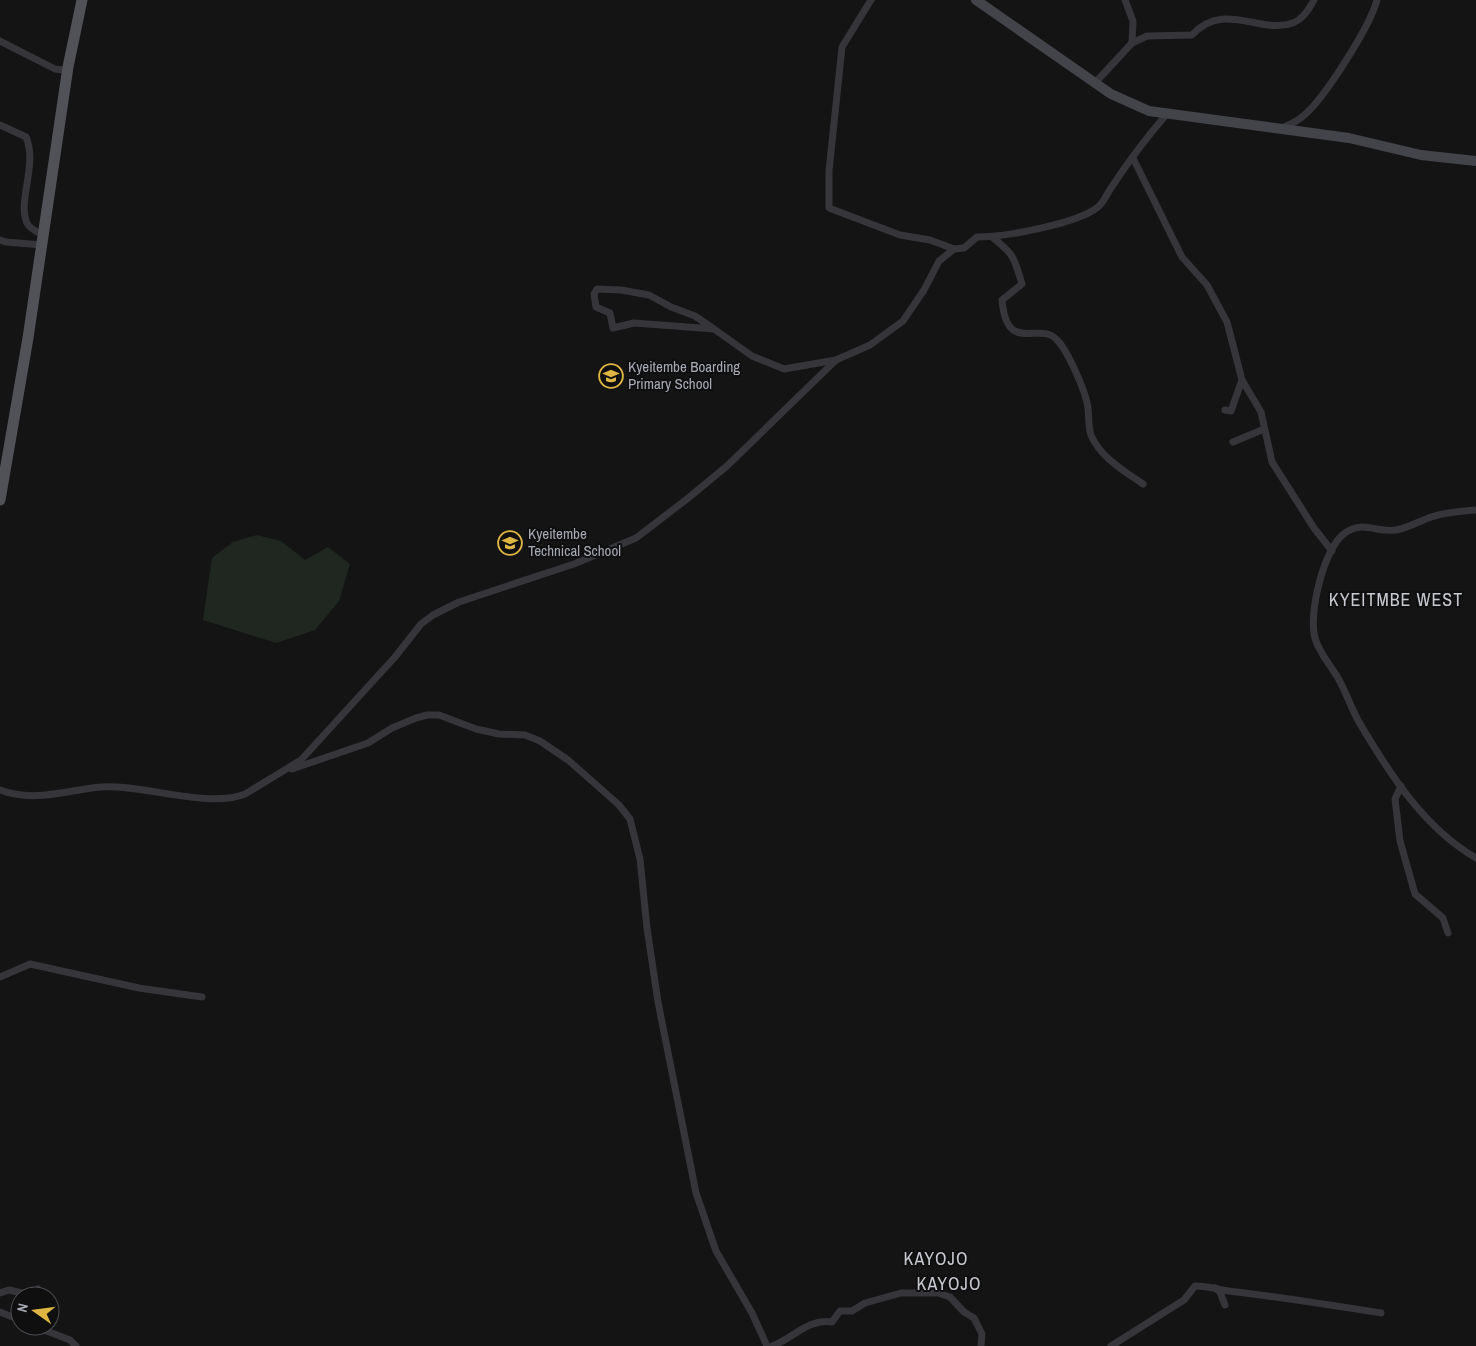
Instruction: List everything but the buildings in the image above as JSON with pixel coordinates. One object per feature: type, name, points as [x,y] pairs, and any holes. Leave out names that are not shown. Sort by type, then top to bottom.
[{"type":"main road","points":[[0,500],[28,338],[68,67],[82,0]]},
{"type":"street","points":[[871,0],[842,47],[829,171],[829,208],[900,235],[930,240],[954,249],[964,248],[977,237],[992,237],[1078,218],[1099,206],[1142,142],[1166,115]]},
{"type":"street","points":[[976,0],[1094,84],[1124,102],[1166,115],[1349,138],[1421,155],[1476,161]]},
{"type":"street","points":[[1125,0],[1133,21],[1132,43]]},
{"type":"street","points":[[1094,84],[1132,43],[1147,36],[1192,35],[1201,26],[1231,18],[1278,25],[1293,23],[1303,16],[1314,0]]},
{"type":"street","points":[[1279,129],[1302,117],[1320,97],[1365,31],[1377,0]]},
{"type":"street","points":[[0,41],[55,69],[64,70],[68,67]]},
{"type":"street","points":[[0,125],[26,137],[30,145],[30,168],[25,216],[28,224],[34,230],[43,235],[44,233]]},
{"type":"street","points":[[1133,158],[1182,257],[1207,285],[1227,322],[1242,380],[1261,412],[1272,462],[1323,541],[1332,551]]},
{"type":"street","points":[[992,237],[1011,252],[1022,284],[1002,300],[1006,322],[1017,333],[1055,337],[1060,342],[1074,366],[1088,406],[1091,434],[1110,461],[1143,484]]},
{"type":"street","points":[[0,240],[42,245]]},
{"type":"street","points":[[714,330],[634,323],[613,328],[610,313],[596,307],[594,294],[597,289],[621,290],[650,295],[671,307],[695,316],[752,356],[784,369],[836,360],[870,344],[903,321],[924,290],[939,261],[954,249]]},
{"type":"street","points":[[0,790],[16,796],[46,797],[100,787],[123,787],[189,796],[235,798],[280,774],[301,760],[395,657],[421,624],[433,614],[460,602],[567,567],[636,538],[727,466],[836,360]]},
{"type":"street","points":[[1225,410],[1231,411],[1242,380]]},
{"type":"street","points":[[1233,442],[1264,429]]},
{"type":"street","points":[[1323,541],[1338,539],[1357,526],[1396,530],[1450,512],[1476,510]]},
{"type":"street","points":[[1338,539],[1316,592],[1313,620],[1314,638],[1321,653],[1338,677],[1358,720],[1401,786],[1437,831],[1476,858]]},
{"type":"street","points":[[280,774],[368,743],[392,728],[416,718],[427,715],[439,715],[476,729],[499,734],[525,735],[540,741],[568,760],[619,805],[630,819],[640,859],[646,928],[658,1002],[696,1194],[716,1251],[767,1346]]},
{"type":"street","points":[[1401,786],[1395,799],[1400,840],[1415,894],[1443,918],[1448,933]]},
{"type":"street","points":[[0,977],[30,964],[140,988],[202,997]]},
{"type":"street","points":[[1111,1346],[1184,1300],[1195,1286],[1213,1286],[1227,1291],[1253,1292],[1381,1313]]},
{"type":"street","points":[[1213,1286],[1220,1292],[1224,1305]]},
{"type":"street","points":[[772,1346],[783,1342],[808,1326],[825,1320],[832,1322],[840,1311],[852,1311],[865,1303],[917,1292],[938,1293],[950,1296],[964,1312],[974,1318],[982,1334],[980,1346]]},
{"type":"street","points":[[60,1336],[70,1340],[76,1346]]},
{"type":"shaded area","points":[[257,535],[281,541],[305,560],[328,547],[350,564],[339,601],[315,630],[276,643],[203,620],[212,558],[233,542]]},
{"type":"place","name":"Kyeitembe Boarding Primary School","points":[[611,376]]},
{"type":"place","name":"Kyeitembe Technical School","points":[[510,543]]},
{"type":"district","name":"KYEITMBE WEST","points":[[1396,600]]},
{"type":"district","name":"KAYOJO","points":[[936,1259]]},
{"type":"district","name":"KAYOJO","points":[[949,1284]]}]
